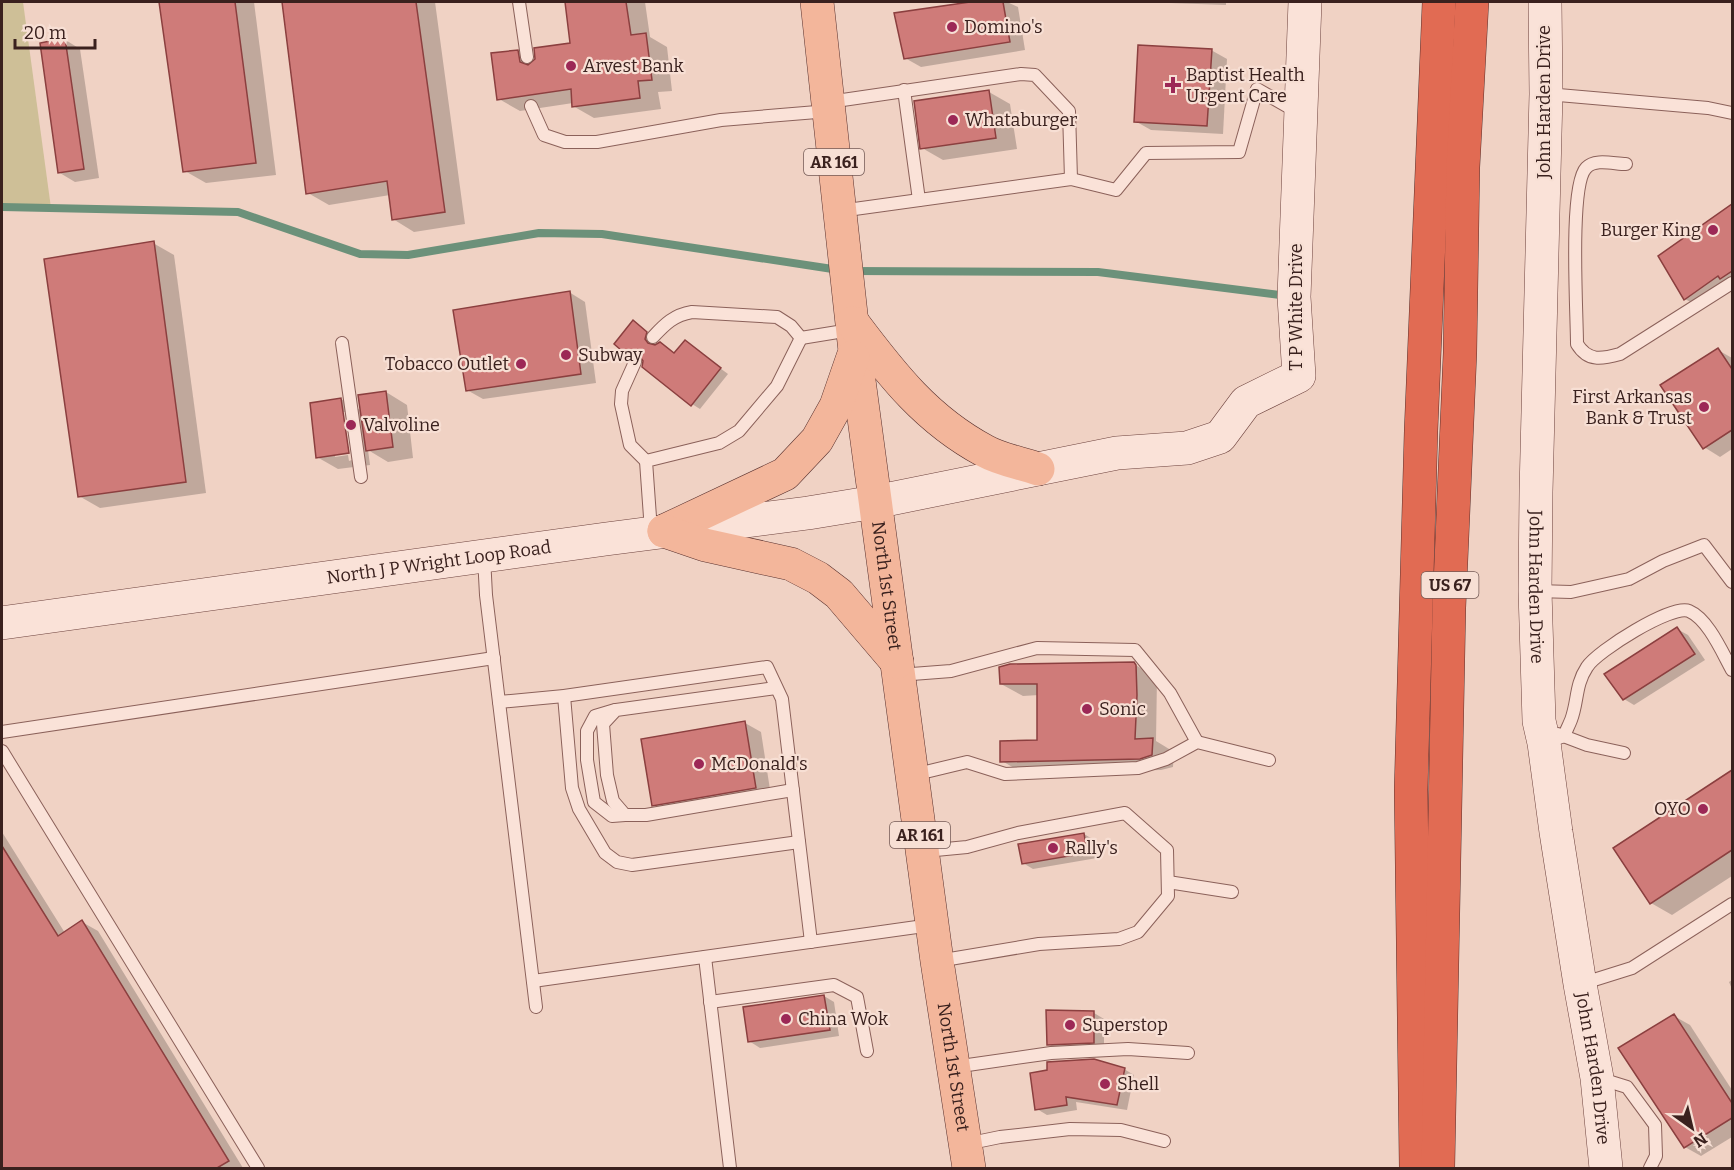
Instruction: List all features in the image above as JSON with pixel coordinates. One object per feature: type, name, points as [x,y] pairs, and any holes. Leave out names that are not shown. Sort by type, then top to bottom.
[{"type":"highway","name":"US 67","points":[[1416,1168],[1411,790],[1421,431],[1439,2]]},
{"type":"highway","name":"US 67","points":[[1438,1168],[1449,608],[1460,353],[1462,167],[1472,2]]},
{"type":"main road","name":"North 1st Street","points":[[817,2],[853,334],[937,961],[968,1156]]},
{"type":"main road","name":"T P White Drive","points":[[875,502],[1117,453],[1187,448],[1220,437],[1246,402],[1299,376],[1294,297],[1305,2]]},
{"type":"main road","name":"John Harden Drive","points":[[1545,2],[1546,94],[1535,591],[1556,832],[1597,1077],[1606,1168]]},
{"type":"main road","points":[[853,334],[907,392],[943,424],[987,452],[1038,469]]},
{"type":"main road","points":[[658,532],[785,474],[817,440],[836,406],[853,334]]},
{"type":"main road","name":"North J P Wright Loop Road","points":[[2,623],[875,502]]},
{"type":"main road","points":[[658,532],[758,559],[791,564],[818,579],[839,594],[898,669]]},
{"type":"lane","points":[[519,2],[527,57]]},
{"type":"lane","points":[[531,106],[544,135],[565,142],[597,142],[721,120],[828,107],[904,90],[1021,74],[1035,75],[1069,111],[1071,179]]},
{"type":"lane","points":[[839,211],[1071,179],[1116,190],[1146,153],[1239,153],[1257,89],[1300,114]]},
{"type":"lane","points":[[904,90],[919,200]]},
{"type":"lane","points":[[1546,94],[1708,108],[1732,113]]},
{"type":"lane","points":[[1626,164],[1599,162],[1587,167],[1580,179],[1576,210],[1577,344],[1580,349],[1590,357],[1602,359],[1620,354],[1732,283]]},
{"type":"lane","points":[[653,337],[669,320],[692,312],[777,317],[791,326],[801,338]]},
{"type":"lane","points":[[801,338],[853,334]]},
{"type":"lane","points":[[646,461],[719,443],[739,431],[777,386],[801,338]]},
{"type":"lane","points":[[342,343],[361,477]]},
{"type":"lane","points":[[635,362],[622,391],[621,404],[630,445],[646,461],[658,532]]},
{"type":"lane","points":[[1535,591],[1571,592],[1629,579],[1704,544],[1732,582]]},
{"type":"lane","points":[[484,556],[486,595],[536,1007]]},
{"type":"lane","points":[[1549,734],[1572,718],[1577,689],[1586,668],[1596,655],[1673,611],[1687,610],[1700,617],[1732,670]]},
{"type":"lane","points":[[2,617],[2,623]]},
{"type":"lane","points":[[898,669],[951,671],[1037,648],[1135,651],[1170,693],[1197,742]]},
{"type":"lane","points":[[2,732],[494,658]]},
{"type":"lane","points":[[499,702],[564,696],[767,667],[782,699],[811,942]]},
{"type":"lane","points":[[776,688],[616,710],[595,716],[587,731],[587,760],[594,802],[612,816],[646,815],[793,790]]},
{"type":"lane","points":[[564,696],[572,788],[579,809],[592,832],[605,853],[617,862],[632,864],[799,842]]},
{"type":"lane","points":[[616,710],[603,724],[603,737],[607,775],[613,801],[626,816]]},
{"type":"lane","points":[[1549,734],[1624,753]]},
{"type":"lane","points":[[912,775],[967,762],[1005,774],[1138,768],[1166,759],[1197,742],[1269,760]]},
{"type":"lane","points":[[2,751],[258,1168]]},
{"type":"lane","points":[[922,852],[967,847],[1018,833],[1125,813],[1167,850],[1168,896],[1138,932],[1119,939],[1039,944],[937,961]]},
{"type":"lane","points":[[1168,882],[1232,892]]},
{"type":"lane","points":[[1580,984],[1632,968],[1732,904]]},
{"type":"lane","points":[[533,981],[932,925]]},
{"type":"lane","points":[[705,957],[730,1168]]},
{"type":"lane","points":[[710,1002],[834,985],[857,997],[867,1051]]},
{"type":"lane","points":[[953,1067],[1051,1053],[1117,1049],[1188,1053]]},
{"type":"lane","points":[[1597,1077],[1627,1087],[1655,1125],[1656,1156],[1650,1168]]},
{"type":"lane","points":[[968,1156],[1000,1137],[1070,1129],[1121,1130],[1164,1141]]},
{"type":"shaded area","points":[[2,2],[23,2],[51,208],[2,207]]},
{"type":"building","points":[[159,2],[235,2],[256,163],[183,172]]},
{"type":"building","points":[[282,2],[416,2],[445,212],[392,220],[387,181],[306,194]]},
{"type":"building","name":"Arvest Bank","points":[[565,2],[626,2],[631,35],[646,33],[652,80],[638,81],[640,98],[572,107],[571,89],[497,100],[491,53],[518,50],[520,62],[528,65],[535,59],[534,48],[570,43]]},
{"type":"building","name":"Domino's","points":[[970,2],[1003,2],[1010,42],[904,59],[894,13]]},
{"type":"building","points":[[65,38],[84,169],[58,173],[40,43]]},
{"type":"building","name":"Baptist Health Urgent Care","points":[[1138,45],[1212,49],[1207,126],[1134,122]]},
{"type":"building","name":"Whataburger","points":[[989,90],[996,138],[920,149],[914,101]]},
{"type":"building","name":"Burger King","points":[[1732,204],[1732,271],[1720,279],[1718,276],[1684,300],[1658,256]]},
{"type":"building","points":[[154,241],[186,482],[78,497],[44,259]]},
{"type":"building","points":[[570,291],[581,374],[466,391],[453,310]]},
{"type":"building","points":[[633,320],[647,332],[645,339],[648,343],[655,345],[660,342],[674,353],[685,340],[721,368],[691,406],[642,367],[643,361],[639,355],[634,354],[629,357],[614,344]]},
{"type":"building","name":"First Arkansas Bank & Trust","points":[[1718,348],[1732,369],[1732,430],[1703,449],[1660,385]]},
{"type":"building","points":[[386,391],[393,447],[366,451],[358,395]]},
{"type":"building","points":[[341,398],[349,453],[316,458],[310,403]]},
{"type":"building","points":[[1677,627],[1695,654],[1623,700],[1604,674]]},
{"type":"building","name":"Sonic","points":[[1134,662],[1137,695],[1135,739],[1153,738],[1152,755],[1140,759],[1000,762],[1000,741],[1037,740],[1037,684],[1000,684],[999,667],[1010,664]]},
{"type":"building","name":"McDonald's","points":[[745,721],[756,788],[652,806],[641,739]]},
{"type":"building","name":"OYO","points":[[1732,770],[1732,850],[1650,904],[1613,848]]},
{"type":"building","name":"Rally's","points":[[1084,833],[1087,853],[1022,864],[1018,844]]},
{"type":"building","points":[[2,846],[58,936],[82,920],[229,1161],[217,1168],[2,1168]]},
{"type":"building","name":"China Wok","points":[[824,995],[830,1030],[748,1042],[743,1007]]},
{"type":"building","name":"Superstop","points":[[1046,1010],[1094,1011],[1094,1043],[1047,1045]]},
{"type":"building","points":[[1674,1014],[1732,1103],[1732,1118],[1684,1148],[1618,1048]]},
{"type":"building","points":[[1094,1059],[1125,1068],[1117,1105],[1066,1097],[1067,1105],[1035,1110],[1030,1073],[1047,1070],[1047,1062]]},
{"type":"waterway","points":[[2,207],[238,212],[360,254],[408,255],[539,233],[602,234],[839,270]]},
{"type":"waterway","points":[[852,271],[1098,272],[1288,296]]},
{"type":"place","name":"Domino's","points":[[952,27]]},
{"type":"place","name":"Arvest Bank","points":[[571,66]]},
{"type":"place","name":"Baptist Health Urgent Care","points":[[1173,85]]},
{"type":"place","name":"Whataburger","points":[[953,120]]},
{"type":"place","name":"Burger King","points":[[1713,230]]},
{"type":"place","name":"Subway","points":[[566,355]]},
{"type":"place","name":"Tobacco Outlet","points":[[521,364]]},
{"type":"place","name":"First Arkansas Bank & Trust","points":[[1704,407]]},
{"type":"place","name":"Valvoline","points":[[351,425]]},
{"type":"place","name":"Sonic","points":[[1087,709]]},
{"type":"place","name":"McDonald's","points":[[699,764]]},
{"type":"place","name":"OYO","points":[[1703,809]]},
{"type":"place","name":"Rally's","points":[[1053,848]]},
{"type":"place","name":"China Wok","points":[[786,1019]]},
{"type":"place","name":"Superstop","points":[[1070,1025]]},
{"type":"place","name":"Shell","points":[[1105,1084]]}]
